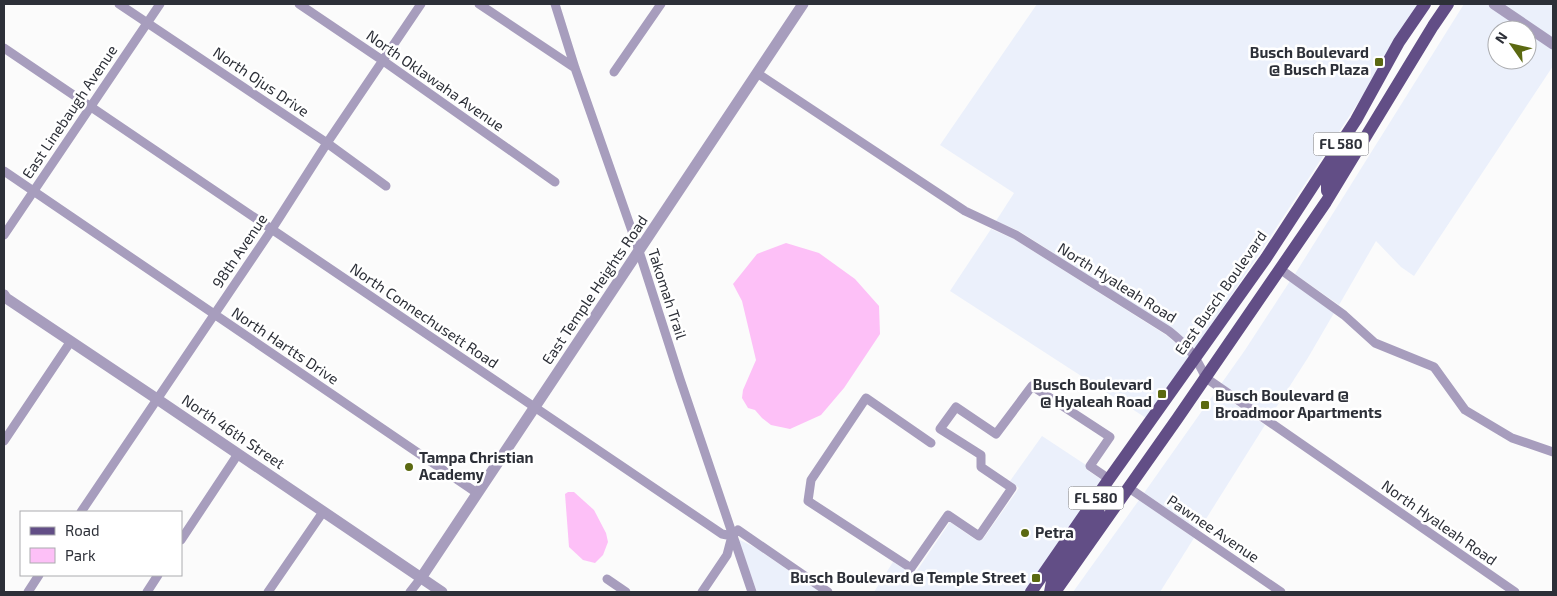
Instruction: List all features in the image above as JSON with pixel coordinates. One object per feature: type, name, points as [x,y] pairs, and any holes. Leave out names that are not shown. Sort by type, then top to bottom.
[{"type":"main road","name":"East Busch Boulevard","points":[[1033,591],[1109,479],[1266,258],[1356,120],[1399,42],[1425,4]]},
{"type":"main road","name":"FL 580","points":[[1055,592],[1206,378],[1326,202],[1448,4]]},
{"type":"main road","points":[[1326,202],[1328,184],[1349,146],[1356,120]]},
{"type":"main road","points":[[1050,592],[1053,576],[1098,514],[1100,493]]},
{"type":"street","name":"North Ojus Drive","points":[[118,4],[327,143],[386,186]]},
{"type":"street","name":"East Linebaugh Avenue","points":[[4,235],[160,4]]},
{"type":"street","name":"North Oklawaha Avenue","points":[[299,4],[555,182]]},
{"type":"street","name":"98th Avenue","points":[[82,511],[272,229],[382,60],[422,4]]},
{"type":"street","points":[[479,4],[575,68]]},
{"type":"street","name":"Takomah Trail","points":[[555,4],[752,592]]},
{"type":"street","points":[[614,72],[661,4]]},
{"type":"street","name":"East Temple Heights Road","points":[[410,592],[803,4]]},
{"type":"street","points":[[1494,4],[1553,44]]},
{"type":"street","name":"North Connechusett Road","points":[[4,48],[722,534],[732,536],[738,530],[828,592]]},
{"type":"street","name":"North Hyaleah Road","points":[[757,73],[965,211],[1016,235],[1169,332],[1185,345],[1196,358],[1206,378],[1515,592]]},
{"type":"street","name":"North Hartts Drive","points":[[4,171],[477,493]]},
{"type":"street","points":[[1280,269],[1344,314],[1375,344],[1434,367],[1466,410],[1512,438],[1553,452]]},
{"type":"street","name":"North 46th Street","points":[[4,297],[442,592]]},
{"type":"street","points":[[4,441],[71,341]]},
{"type":"street","points":[[931,443],[866,398],[811,480],[808,501],[912,568],[948,515],[979,536],[1012,488],[981,467],[981,456],[940,429],[956,407],[996,434],[1032,386],[1110,438],[1090,466],[1109,479]]},
{"type":"street","points":[[182,538],[238,454]]},
{"type":"street","name":"Pawnee Avenue","points":[[1129,488],[1281,592]]},
{"type":"street","points":[[268,592],[323,512]]},
{"type":"street","points":[[702,592],[727,554],[732,536]]},
{"type":"street","points":[[28,592],[38,576]]},
{"type":"street","points":[[147,592],[157,576]]},
{"type":"street","points":[[607,579],[626,592]]},
{"type":"shaded area","points":[[1037,4],[1419,4],[1371,83],[1195,349],[1171,328],[1019,231],[996,221],[1014,193],[940,145]]},
{"type":"shaded area","points":[[1464,4],[1486,4],[1510,20],[1487,20],[1487,70],[1537,70],[1537,38],[1553,49],[1553,66],[1414,276],[1401,267],[1376,241],[1339,305],[1295,274]]},
{"type":"shaded area","points":[[1503,4],[1553,4],[1553,38],[1537,27],[1537,20],[1527,20]]},
{"type":"shaded area","points":[[991,229],[1014,239],[1166,335],[1182,348],[1189,357],[1146,418],[950,291]]},
{"type":"shaded area","points":[[1290,281],[1334,313],[1270,417],[1221,384]]},
{"type":"shaded area","points":[[1216,391],[1265,425],[1199,530],[1144,493]]},
{"type":"shaded area","points":[[1042,436],[1086,465],[1087,470],[1102,480],[1031,583],[1029,583],[1029,587],[1025,592],[874,592],[893,562],[914,575],[950,522],[976,540],[983,539],[1019,488],[1010,481]]},
{"type":"shaded area","points":[[1139,500],[1194,538],[1160,592],[1073,592]]},
{"type":"shaded area","points":[[738,539],[756,548],[820,592],[757,592]]},
{"type":"green space","points":[[786,243],[819,253],[855,279],[879,306],[880,334],[844,388],[821,415],[790,429],[771,425],[755,410],[748,408],[742,398],[743,390],[756,360],[742,301],[733,284],[757,254]]},
{"type":"green space","points":[[574,492],[594,510],[606,533],[608,542],[603,555],[595,563],[583,560],[569,547],[565,494]]},
{"type":"place","name":"Busch Boulevard @ Busch Plaza","points":[[1379,62]]},
{"type":"place","name":"Busch Boulevard @ Hyaleah Road","points":[[1162,394]]},
{"type":"place","name":"Busch Boulevard @ Broadmoor Apartments","points":[[1205,405]]},
{"type":"place","name":"Tampa Christian Academy","points":[[409,467]]},
{"type":"place","name":"Petra","points":[[1025,533]]},
{"type":"place","name":"Busch Boulevard @ Temple Street","points":[[1036,578]]}]
